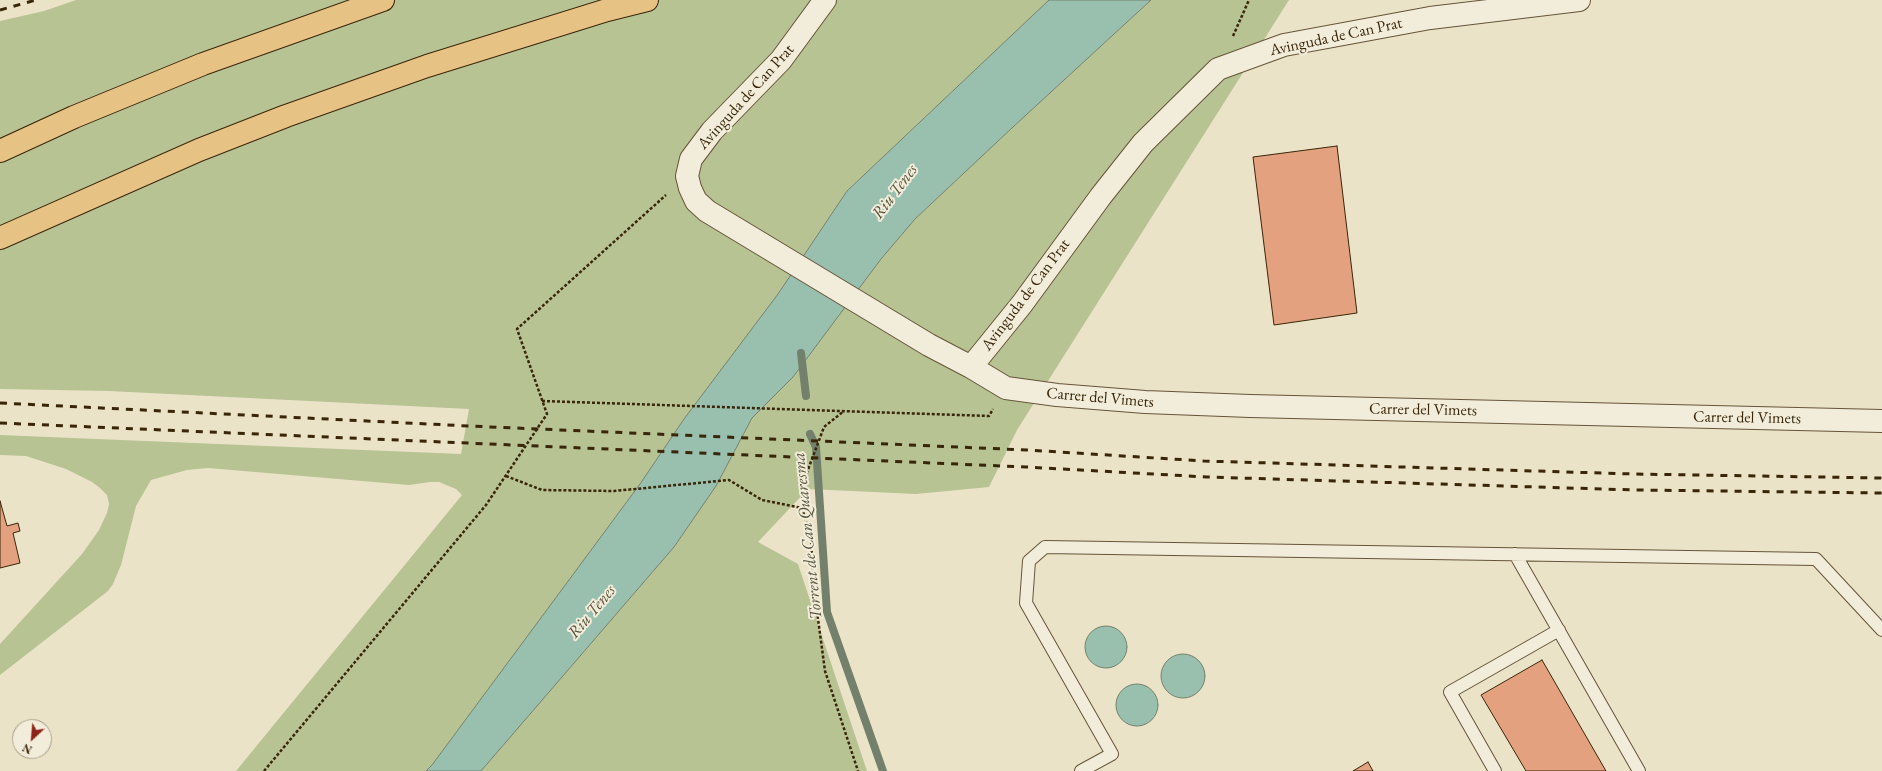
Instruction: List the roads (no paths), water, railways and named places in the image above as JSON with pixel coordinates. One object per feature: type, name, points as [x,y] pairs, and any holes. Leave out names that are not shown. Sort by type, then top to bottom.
[{"type":"highway","points":[[0,151],[74,117],[203,64],[382,0]]},
{"type":"highway","points":[[0,238],[199,150],[286,116],[427,66],[607,10],[647,0]]},
{"type":"street","name":"Avinguda de Can Prat","points":[[825,0],[782,60],[712,131],[691,159],[688,176],[690,188],[696,201],[707,211],[929,345],[971,367],[1022,304],[1100,196],[1143,143],[1218,69],[1284,45],[1430,18],[1579,0]]},
{"type":"street","name":"Carrer del Vimets","points":[[971,367],[1006,388],[1057,395],[1145,402],[1250,406],[1882,421]]},
{"type":"lane","points":[[1081,771],[1112,754],[1026,603],[1029,561],[1045,547],[1816,559],[1882,630]]},
{"type":"lane","points":[[1515,554],[1639,771]]},
{"type":"lane","points":[[1495,771],[1450,692],[1559,630]]},
{"type":"water","name":"Riu Tenes","points":[[1049,0],[1151,0],[915,219],[881,259],[793,377],[752,418],[716,486],[674,547],[481,771],[426,771],[432,765],[640,484],[684,419],[778,294],[847,191]]},
{"type":"water","points":[[1102,626],[1110,626],[1118,629],[1124,635],[1127,647],[1124,659],[1118,665],[1110,668],[1102,668],[1094,665],[1088,659],[1085,651],[1085,643],[1088,635],[1094,629]]},
{"type":"water","points":[[1183,654],[1195,658],[1201,664],[1205,676],[1201,688],[1195,694],[1183,698],[1171,694],[1165,688],[1161,676],[1165,664],[1171,658]]},
{"type":"water","points":[[1133,684],[1141,684],[1149,687],[1155,693],[1158,705],[1155,717],[1149,723],[1141,726],[1133,726],[1125,723],[1119,717],[1116,709],[1116,701],[1119,693],[1125,687]]},
{"type":"waterway","name":"Torrent de Can Quaresma","points":[[801,353],[806,396]]},
{"type":"waterway","name":"Torrent de Can Quaresma","points":[[810,434],[816,447],[827,612],[883,771]]},
{"type":"railway","points":[[0,10],[36,0]]},
{"type":"railway","points":[[0,403],[469,426],[1027,450],[1204,461],[1634,474],[1882,478]]},
{"type":"railway","points":[[0,423],[1026,467],[1207,477],[1635,490],[1882,493]]}]
